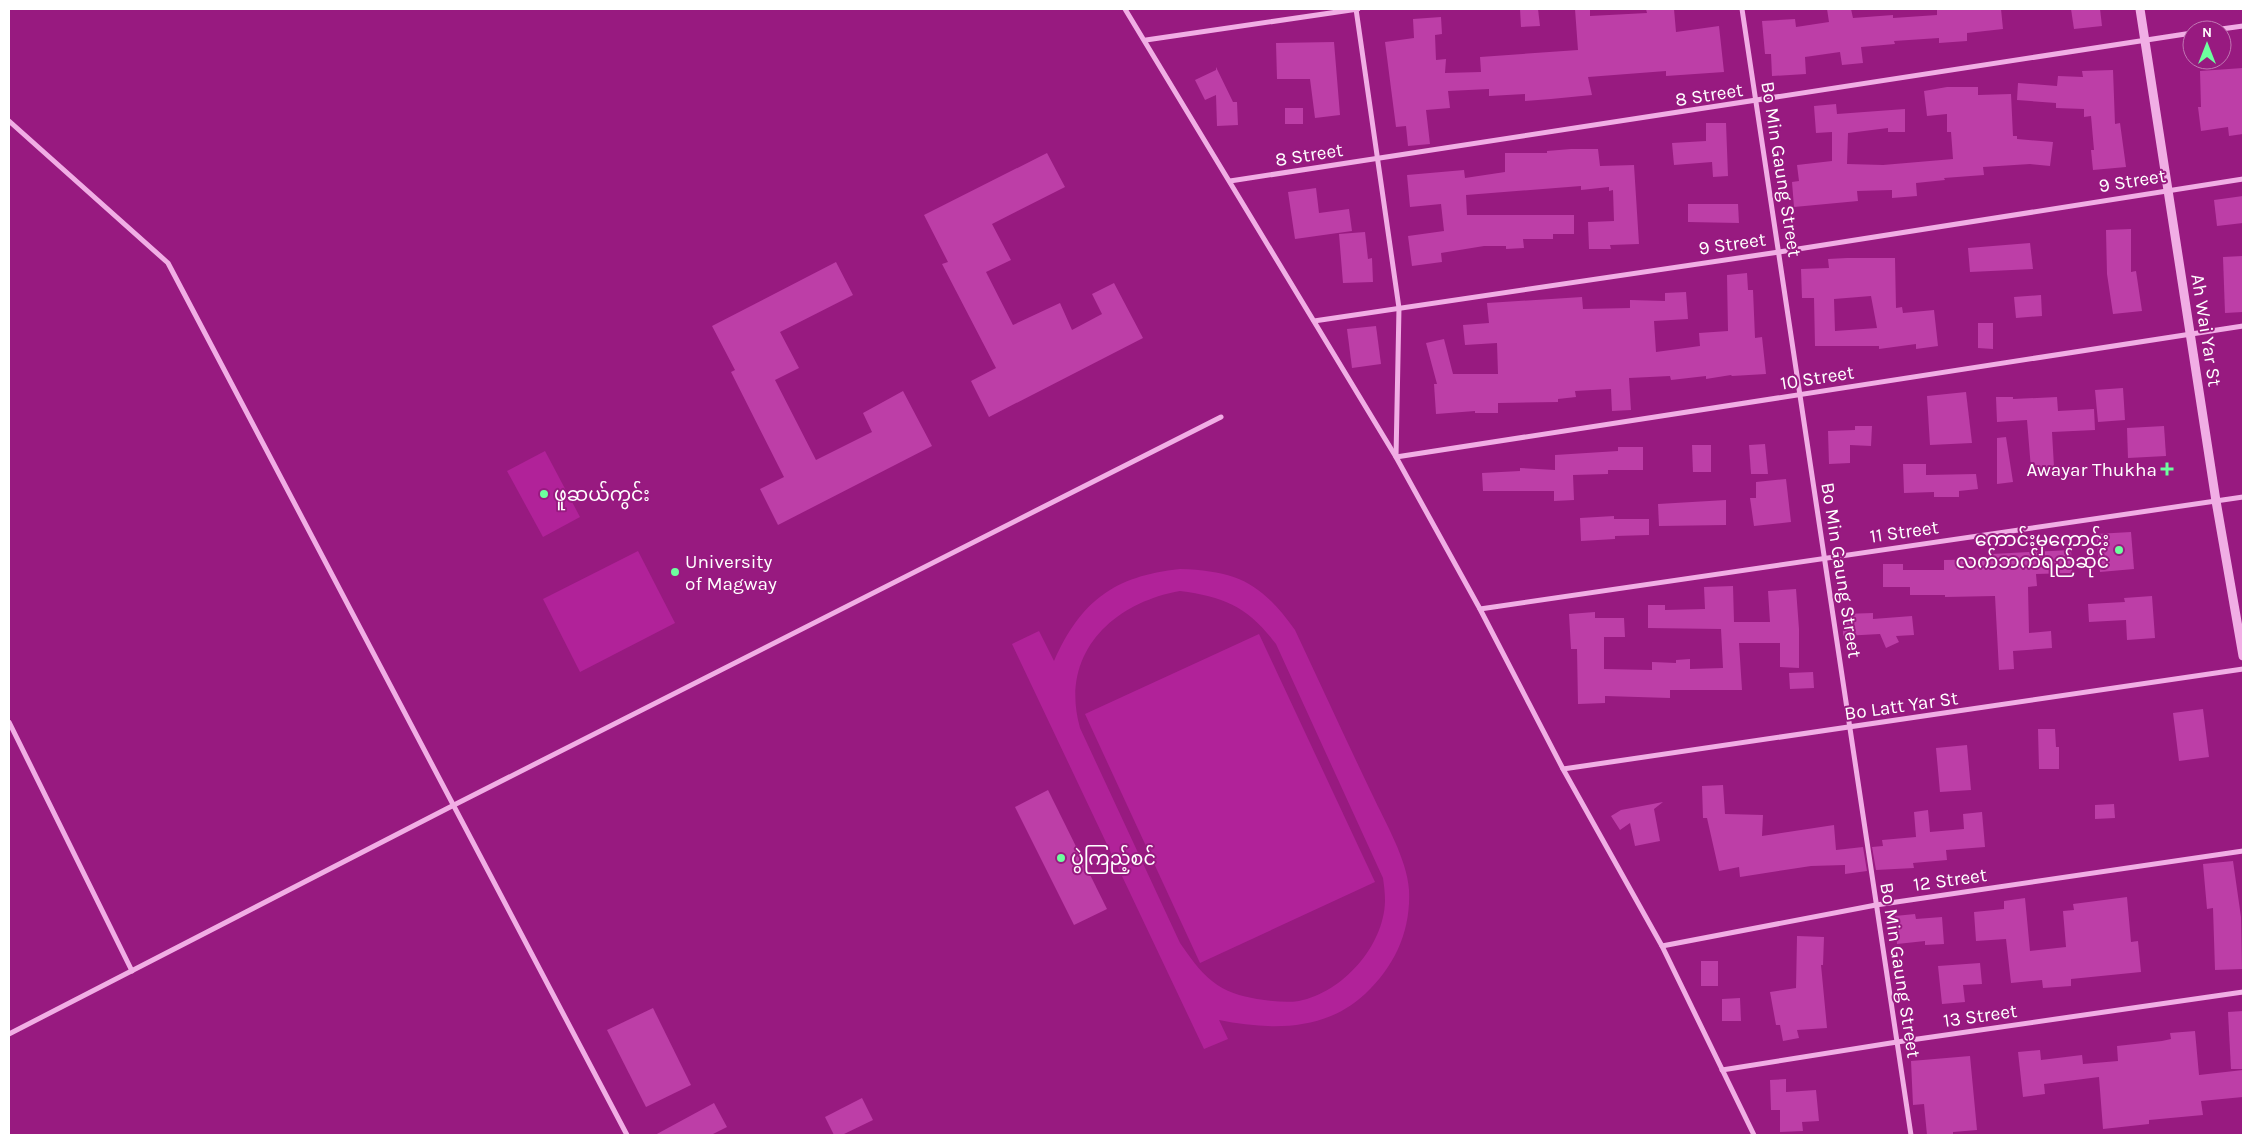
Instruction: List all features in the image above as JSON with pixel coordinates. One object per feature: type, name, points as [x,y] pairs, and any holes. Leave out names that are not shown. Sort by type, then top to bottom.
[{"type":"street","points":[[1125,9],[1146,40],[1396,457],[1480,609],[1563,769],[1662,946],[1754,1135]]},
{"type":"street","points":[[1146,40],[1357,9],[1399,308],[1396,457]]},
{"type":"street","name":"Bo Min Gaung Street","points":[[1742,9],[1799,395],[1826,558],[1911,1135]]},
{"type":"street","name":"Ah Wai Yar St","points":[[2140,9],[2216,501],[2243,656]]},
{"type":"street","name":"8 Street","points":[[1230,181],[1756,102],[2182,34]]},
{"type":"street","points":[[9,121],[168,263],[627,1135]]},
{"type":"street","name":"9 Street","points":[[1314,321],[1779,252],[2168,189],[2243,179]]},
{"type":"street","name":"10 Street","points":[[1396,457],[2191,332],[2243,326]]},
{"type":"street","points":[[9,1034],[454,805],[1221,417]]},
{"type":"street","name":"11 Street","points":[[1480,609],[2243,497]]},
{"type":"street","name":"Bo Latt Yar St","points":[[1563,769],[2243,669]]},
{"type":"street","points":[[9,722],[132,970]]},
{"type":"street","name":"12 Street","points":[[1662,946],[1876,905],[2243,851]]},
{"type":"street","name":"13 Street","points":[[1722,1070],[1897,1042],[2243,992]]},
{"type":"shaded area","name":"ဖူဆယ်ကွင်း","points":[[545,451],[580,517],[543,537],[507,471]]},
{"type":"shaded area","points":[[638,551],[675,623],[580,672],[543,599]]},
{"type":"shaded area","points":[[1180,569],[1200,570],[1233,577],[1259,591],[1283,614],[1295,630],[1395,841],[1404,866],[1409,890],[1407,920],[1399,947],[1385,972],[1365,994],[1332,1016],[1314,1022],[1296,1025],[1258,1026],[1219,1020],[1228,1039],[1204,1049],[1012,644],[1039,631],[1054,661],[1064,640],[1076,622],[1088,607],[1102,595],[1118,585],[1157,573]],"holes":[[[1180,591],[1196,593],[1223,601],[1245,613],[1256,621],[1276,644],[1383,878],[1385,892],[1383,918],[1369,950],[1358,964],[1331,988],[1299,1001],[1283,1002],[1251,998],[1233,993],[1212,981],[1195,964],[1180,943],[1080,728],[1075,701],[1077,677],[1084,655],[1097,636],[1113,620],[1133,607],[1155,597]]]},
{"type":"shaded area","points":[[1259,634],[1375,882],[1200,963],[1085,714]]},
{"type":"building","points":[[1520,9],[1538,9],[1540,26],[1521,27]]},
{"type":"building","points":[[1575,9],[1590,9],[1590,16],[1647,13],[1646,9],[1674,9],[1676,32],[1719,26],[1724,72],[1666,76],[1666,71],[1588,77],[1592,95],[1525,101],[1525,94],[1489,96],[1489,89],[1448,91],[1450,108],[1426,110],[1430,144],[1408,146],[1406,126],[1396,127],[1385,42],[1414,38],[1413,19],[1441,17],[1442,34],[1435,35],[1436,60],[1446,59],[1445,73],[1481,72],[1480,57],[1578,50]]},
{"type":"building","points":[[1827,9],[1851,9],[1853,18],[1893,15],[1893,18],[1937,15],[1937,9],[2001,9],[2003,29],[1967,33],[1967,41],[1939,43],[1939,38],[1894,41],[1895,44],[1861,47],[1863,63],[1842,65],[1840,52],[1805,57],[1806,74],[1772,76],[1771,54],[1765,54],[1762,21],[1795,19],[1796,27],[1829,22]]},
{"type":"building","points":[[2071,9],[2100,9],[2102,26],[2074,29]]},
{"type":"building","points":[[1334,42],[1340,115],[1315,118],[1310,79],[1277,79],[1276,43]]},
{"type":"building","points":[[1216,67],[1233,102],[1237,102],[1238,125],[1217,126],[1216,95],[1205,100],[1195,80],[1216,70]]},
{"type":"building","points":[[2243,68],[2243,134],[2229,136],[2228,127],[2201,131],[2198,107],[2201,107],[2200,71]]},
{"type":"building","points":[[2113,70],[2115,124],[2120,123],[2126,167],[2093,170],[2091,150],[2094,150],[2091,116],[2084,117],[2084,109],[2056,108],[2056,103],[2017,100],[2018,83],[2057,86],[2058,76],[2083,77],[2082,71]]},
{"type":"building","points":[[1947,87],[1978,87],[1978,95],[2011,94],[2013,136],[2017,136],[2017,139],[2053,142],[2050,166],[2030,164],[1983,167],[1984,175],[1944,178],[1945,180],[1916,183],[1917,196],[1892,198],[1892,190],[1857,191],[1858,201],[1794,207],[1792,182],[1799,181],[1797,165],[1832,161],[1832,132],[1816,133],[1814,106],[1836,104],[1837,114],[1905,109],[1905,132],[1888,132],[1888,128],[1848,133],[1847,164],[1883,165],[1953,159],[1951,132],[1947,132],[1947,114],[1927,116],[1924,91]]},
{"type":"building","points":[[1285,108],[1303,108],[1303,124],[1285,124]]},
{"type":"building","points":[[1706,123],[1726,123],[1728,176],[1713,177],[1712,162],[1674,165],[1672,143],[1706,141]]},
{"type":"building","points":[[1598,149],[1600,166],[1634,165],[1639,244],[1610,245],[1611,249],[1589,249],[1588,222],[1614,221],[1613,190],[1609,191],[1609,187],[1581,190],[1581,186],[1466,195],[1467,215],[1574,215],[1574,234],[1553,234],[1553,239],[1523,239],[1524,248],[1506,249],[1506,246],[1484,246],[1441,253],[1442,262],[1412,266],[1408,236],[1444,231],[1441,204],[1410,207],[1407,175],[1464,170],[1465,178],[1505,172],[1505,153],[1547,153],[1547,151]]},
{"type":"building","points":[[1047,153],[1065,187],[992,224],[1011,260],[986,272],[1013,325],[1060,303],[1072,330],[1102,314],[1092,294],[1114,283],[1143,338],[989,417],[971,381],[996,368],[942,264],[948,262],[924,215]]},
{"type":"building","points":[[1316,188],[1319,213],[1349,209],[1352,231],[1295,239],[1288,192]]},
{"type":"building","points":[[2243,196],[2243,223],[2217,226],[2214,200]]},
{"type":"building","points":[[1688,204],[1738,204],[1739,223],[1688,222]]},
{"type":"building","points":[[2131,229],[2131,272],[2136,271],[2142,311],[2113,314],[2107,274],[2106,230]]},
{"type":"building","points":[[1365,232],[1368,259],[1372,258],[1373,282],[1343,283],[1339,234]]},
{"type":"building","points":[[2030,243],[2033,269],[1970,272],[1968,248]]},
{"type":"building","points":[[2243,256],[2243,312],[2225,313],[2223,257]]},
{"type":"building","points":[[1895,258],[1896,308],[1902,307],[1903,313],[1934,310],[1938,346],[1916,349],[1916,344],[1879,349],[1879,346],[1815,346],[1814,298],[1802,298],[1801,269],[1829,268],[1828,259]],"holes":[[[1871,296],[1877,328],[1835,331],[1834,299]]]},
{"type":"building","points":[[836,262],[853,295],[780,332],[799,368],[775,380],[816,460],[872,432],[863,413],[903,391],[932,446],[778,525],[760,489],[784,477],[731,372],[735,370],[712,326]]},
{"type":"building","points":[[1747,273],[1748,290],[1753,290],[1755,338],[1762,337],[1766,374],[1731,375],[1706,379],[1706,376],[1671,380],[1670,376],[1629,378],[1631,410],[1612,411],[1611,389],[1575,391],[1576,397],[1558,399],[1558,402],[1498,403],[1498,413],[1475,413],[1475,411],[1436,414],[1434,384],[1437,384],[1426,343],[1444,339],[1453,374],[1498,374],[1497,343],[1465,345],[1463,325],[1489,323],[1487,303],[1582,297],[1583,309],[1630,308],[1630,300],[1665,301],[1665,293],[1686,292],[1688,319],[1654,321],[1656,352],[1700,346],[1699,333],[1728,331],[1727,275]]},
{"type":"building","points":[[2041,295],[2042,316],[2016,318],[2014,297]]},
{"type":"building","points":[[1978,323],[1993,323],[1993,349],[1978,348]]},
{"type":"building","points":[[1376,326],[1381,364],[1352,368],[1347,329]]},
{"type":"building","points":[[2123,388],[2125,420],[2098,422],[2095,390]]},
{"type":"building","points":[[1966,392],[1972,443],[1930,445],[1927,396]]},
{"type":"building","points":[[1996,397],[2013,397],[2013,399],[2057,397],[2058,411],[2094,409],[2095,430],[2052,432],[2054,467],[2031,469],[2027,420],[1997,422]]},
{"type":"building","points":[[1855,426],[1872,426],[1871,446],[1850,445],[1850,463],[1829,464],[1828,431],[1855,430]]},
{"type":"building","points":[[2164,426],[2166,456],[2128,458],[2127,428]]},
{"type":"building","points":[[2006,437],[2013,482],[1997,484],[1997,438]]},
{"type":"building","points":[[1765,444],[1768,474],[1751,474],[1749,445]]},
{"type":"building","points":[[1692,445],[1711,445],[1711,472],[1693,472]]},
{"type":"building","points":[[1618,447],[1643,447],[1643,470],[1608,470],[1608,474],[1573,475],[1574,500],[1554,501],[1554,491],[1483,491],[1482,473],[1520,471],[1520,468],[1555,470],[1555,455],[1618,451]]},
{"type":"building","points":[[1903,464],[1926,464],[1926,475],[1976,474],[1978,489],[1959,491],[1959,497],[1934,497],[1934,492],[1904,493]]},
{"type":"building","points":[[1786,479],[1791,522],[1754,526],[1750,498],[1756,498],[1756,482]]},
{"type":"building","points":[[1726,500],[1726,525],[1659,526],[1658,504]]},
{"type":"building","points":[[1614,516],[1614,519],[1649,519],[1649,535],[1615,536],[1615,539],[1581,541],[1580,518]]},
{"type":"building","points":[[2131,532],[2134,569],[2100,572],[2096,534]]},
{"type":"building","points":[[2071,550],[2072,573],[2036,574],[2037,586],[2028,587],[2029,633],[2051,631],[2052,648],[2013,651],[2014,669],[1999,670],[1995,596],[1945,597],[1945,595],[1910,595],[1910,587],[1883,587],[1883,564],[1903,564],[1903,570],[1944,570],[1944,560],[1992,559],[1992,554]]},
{"type":"building","points":[[1733,586],[1734,622],[1770,622],[1768,591],[1796,589],[1799,668],[1780,667],[1780,643],[1739,643],[1742,690],[1670,690],[1670,698],[1605,696],[1605,703],[1578,704],[1577,649],[1571,649],[1569,614],[1595,612],[1595,618],[1624,618],[1625,637],[1604,637],[1604,669],[1652,670],[1652,662],[1676,663],[1676,660],[1690,659],[1690,669],[1723,668],[1721,629],[1648,628],[1648,605],[1665,605],[1665,610],[1705,609],[1704,587]]},
{"type":"building","points":[[2152,596],[2155,638],[2127,640],[2126,620],[2089,622],[2088,604],[2125,602],[2124,598]]},
{"type":"building","points":[[1873,613],[1873,619],[1912,616],[1914,635],[1896,636],[1899,642],[1886,648],[1880,634],[1843,636],[1843,614]]},
{"type":"building","points":[[1813,672],[1814,688],[1790,689],[1789,673]]},
{"type":"building","points":[[2203,709],[2209,757],[2179,761],[2173,713]]},
{"type":"building","points":[[2038,729],[2055,729],[2056,747],[2059,747],[2059,769],[2039,769]]},
{"type":"building","points":[[1967,745],[1971,790],[1940,792],[1936,748]]},
{"type":"building","points":[[1723,785],[1725,814],[1763,815],[1762,836],[1834,825],[1836,850],[1863,847],[1867,871],[1845,874],[1845,865],[1811,866],[1740,877],[1739,867],[1719,871],[1707,818],[1703,818],[1702,786]]},
{"type":"building","name":"ပွဲကြည့်စင်","points":[[1048,790],[1107,909],[1074,925],[1015,807]]},
{"type":"building","points":[[1663,802],[1654,809],[1660,841],[1635,846],[1630,823],[1620,830],[1611,816],[1621,810]]},
{"type":"building","points":[[2114,804],[2115,818],[2095,819],[2095,805]]},
{"type":"building","points":[[1928,810],[1930,832],[1964,829],[1963,814],[1982,812],[1985,847],[1946,850],[1947,860],[1913,863],[1914,868],[1876,870],[1872,847],[1883,846],[1882,840],[1916,837],[1914,812]]},
{"type":"building","points":[[2233,861],[2241,917],[2242,969],[2215,970],[2213,908],[2207,909],[2203,864]]},
{"type":"building","points":[[2127,897],[2131,942],[2138,941],[2141,972],[2071,979],[2071,986],[2043,988],[2042,980],[2011,983],[2006,939],[1976,941],[1974,912],[2004,909],[2004,901],[2025,898],[2030,951],[2066,947],[2063,911],[2074,910],[2073,904]]},
{"type":"building","points":[[1915,914],[1916,919],[1942,917],[1944,944],[1925,945],[1925,941],[1897,944],[1895,916]]},
{"type":"building","points":[[1797,936],[1824,937],[1823,965],[1821,965],[1827,1028],[1797,1030],[1799,1038],[1783,1041],[1780,1025],[1776,1025],[1770,992],[1796,988]]},
{"type":"building","points":[[1701,961],[1718,961],[1718,986],[1701,986]]},
{"type":"building","points":[[1980,963],[1982,984],[1963,985],[1965,1002],[1942,1004],[1938,966]]},
{"type":"building","points":[[1740,998],[1741,1021],[1722,1021],[1722,999]]},
{"type":"building","points":[[653,1008],[691,1085],[646,1107],[607,1030]]},
{"type":"building","points":[[2243,1011],[2243,1069],[2231,1069],[2228,1012]]},
{"type":"building","points":[[2195,1031],[2199,1075],[2243,1070],[2243,1097],[2201,1101],[2203,1115],[2149,1120],[2149,1124],[2103,1129],[2099,1077],[2044,1084],[2045,1094],[2023,1097],[2018,1052],[2040,1050],[2041,1060],[2082,1055],[2083,1064],[2118,1061],[2117,1046],[2162,1041],[2171,1039],[2170,1033]]},
{"type":"building","points":[[1970,1056],[1977,1130],[1953,1132],[1953,1135],[1927,1135],[1924,1104],[1913,1105],[1911,1061]]},
{"type":"building","points":[[1786,1079],[1786,1092],[1816,1090],[1819,1121],[1802,1122],[1803,1131],[1780,1132],[1780,1110],[1771,1110],[1770,1080]]},
{"type":"building","points":[[862,1098],[873,1120],[842,1135],[834,1135],[825,1117]]},
{"type":"building","points":[[714,1103],[727,1127],[711,1135],[655,1135]]},
{"type":"place","name":"Awayar Thukha","points":[[2167,469]]},
{"type":"place","name":"ဖူဆယ်ကွင်း","points":[[544,494]]},
{"type":"place","name":"ကောင်းမှကောင်း လက်ဘက်ရည်ဆိုင်","points":[[2119,550]]},
{"type":"place","name":"University of Magway","points":[[675,572]]},
{"type":"place","name":"ပွဲကြည့်စင်","points":[[1061,858]]}]
